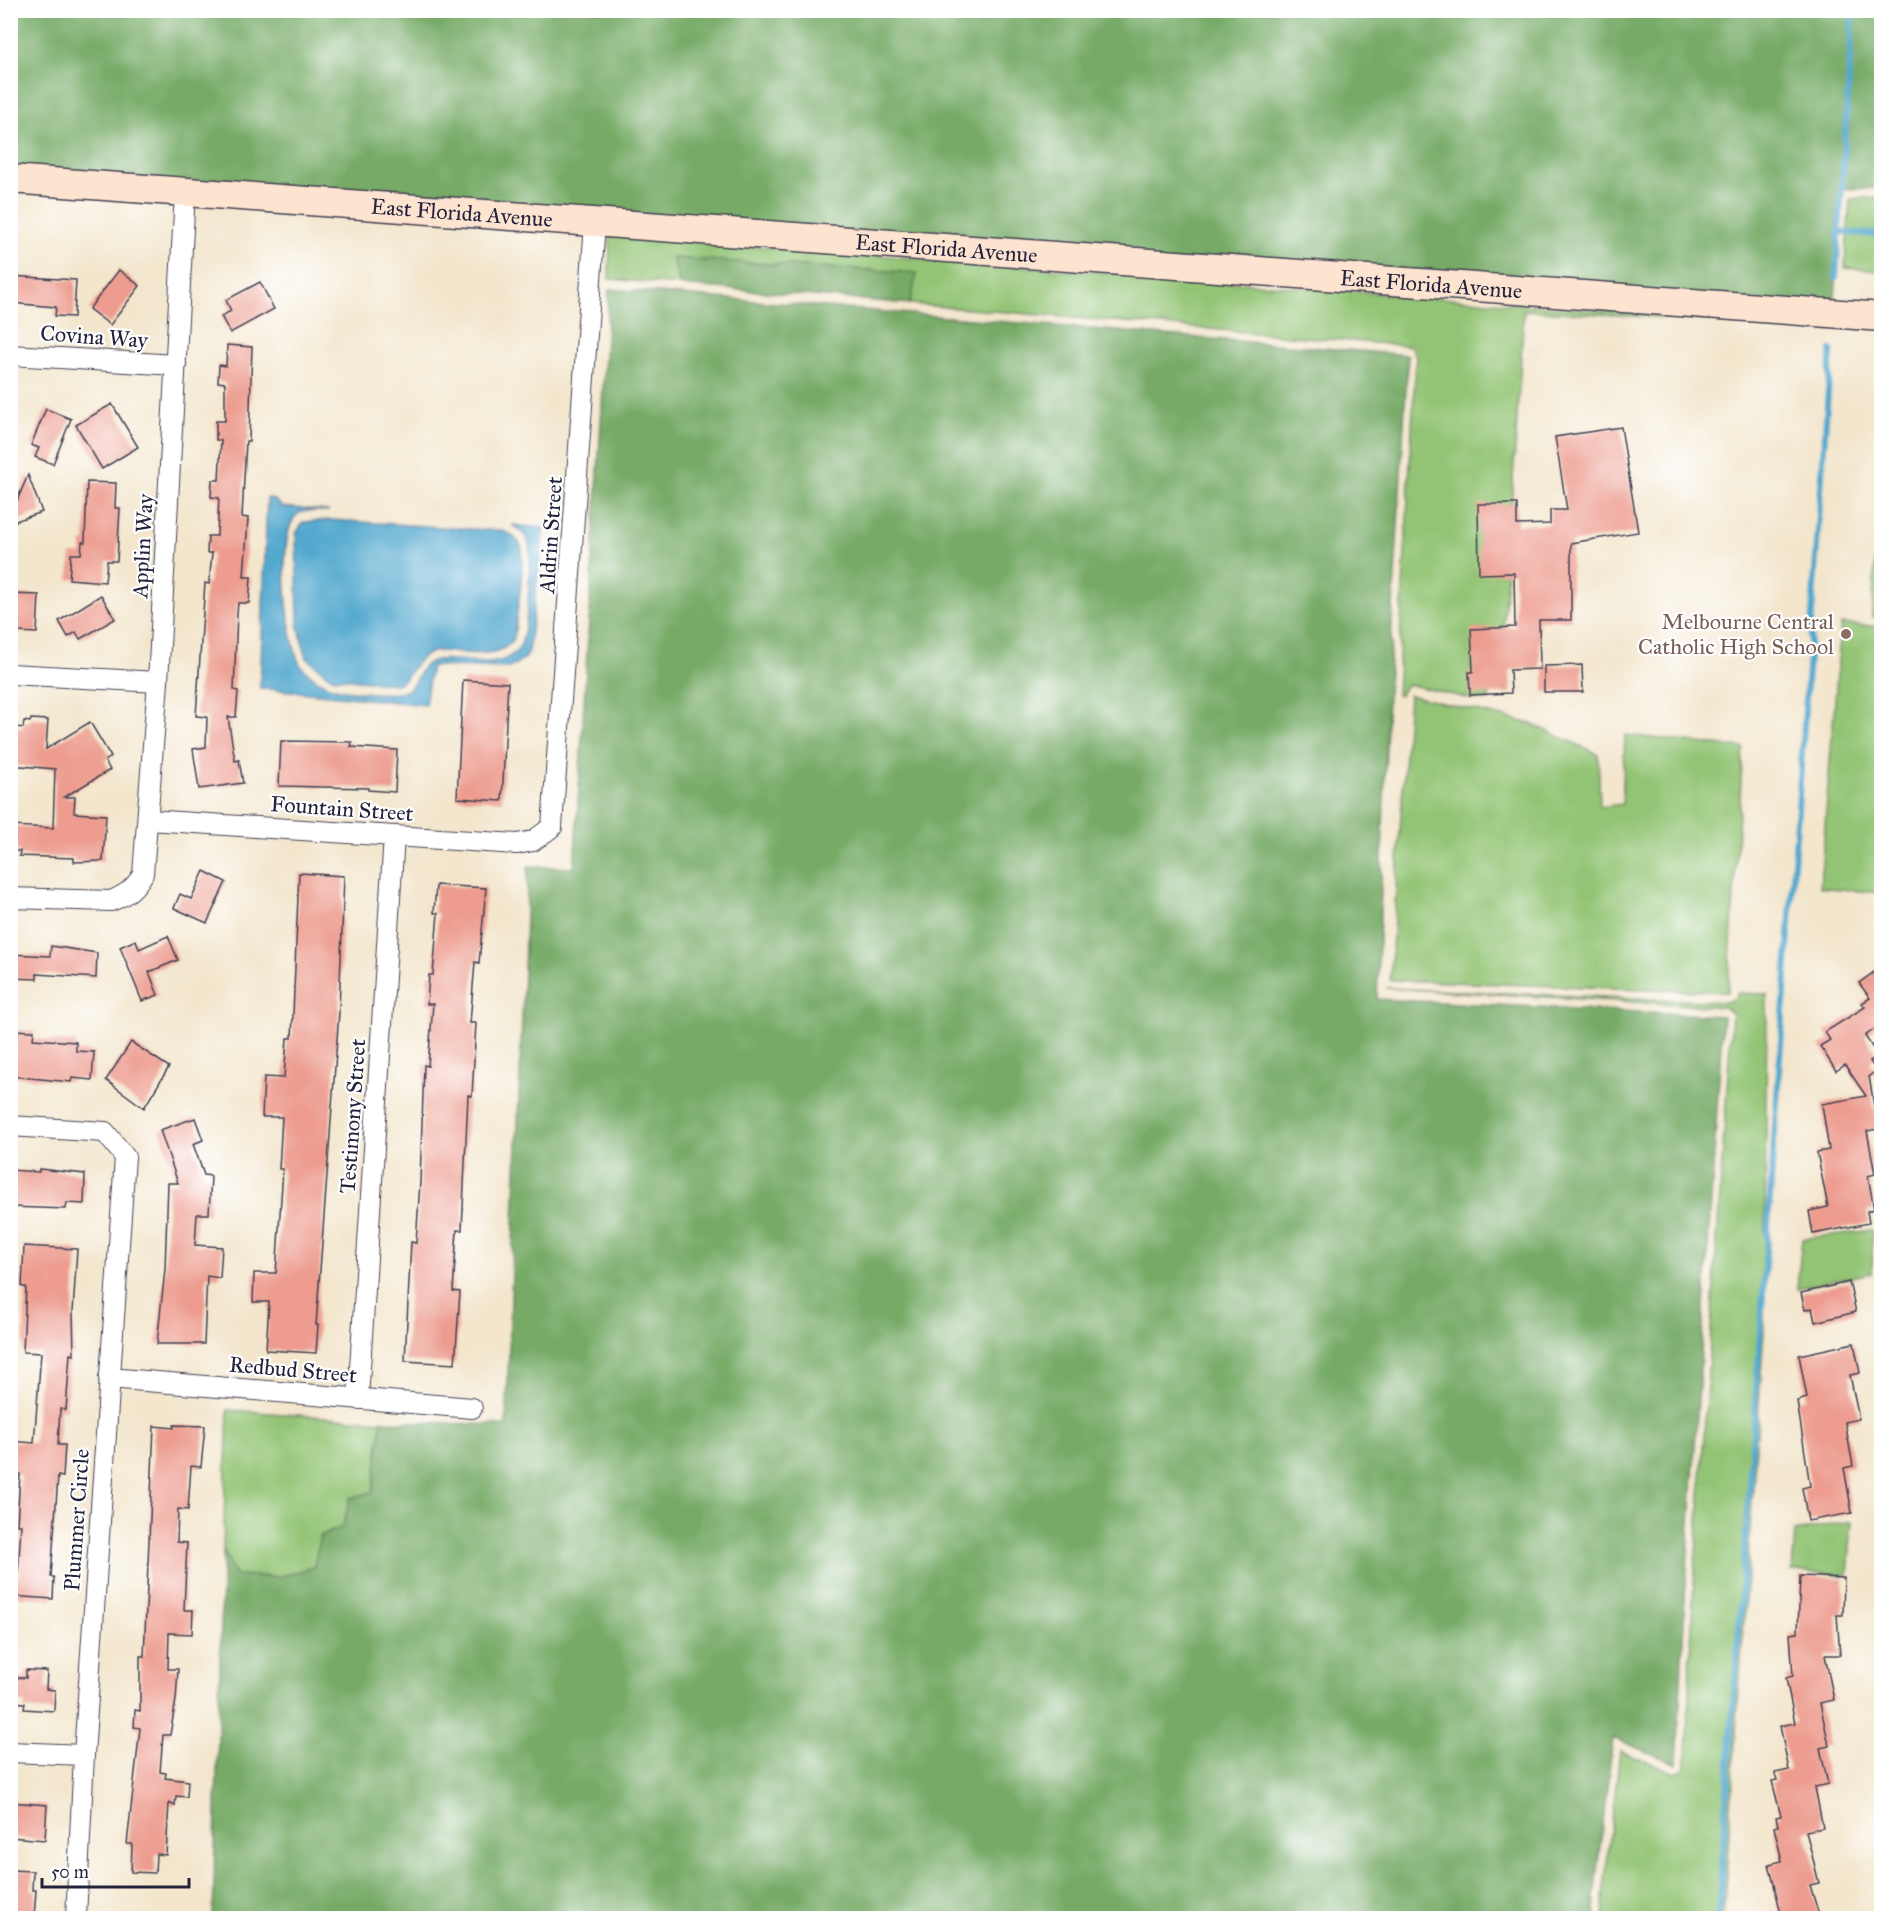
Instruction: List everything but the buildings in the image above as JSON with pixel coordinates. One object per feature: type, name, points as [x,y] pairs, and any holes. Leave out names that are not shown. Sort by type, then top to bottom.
[{"type":"street","name":"East Florida Avenue","points":[[10,179],[1881,317]]},
{"type":"street","name":"Applin Way","points":[[10,898],[96,902],[126,895],[136,886],[143,874],[158,682],[185,193]]},
{"type":"street","name":"Aldrin Street","points":[[532,841],[552,827],[555,811],[595,223]]},
{"type":"street","name":"Covina Way","points":[[10,355],[176,366]]},
{"type":"street","points":[[10,674],[158,682]]},
{"type":"street","name":"Fountain Street","points":[[149,820],[517,844],[532,841]]},
{"type":"street","name":"Testimony Street","points":[[358,1399],[394,836]]},
{"type":"street","name":"Plummer Circle","points":[[10,1126],[105,1132],[125,1157],[84,1755],[76,1918]]},
{"type":"street","name":"Redbud Street","points":[[110,1378],[472,1408]]},
{"type":"street","points":[[10,1752],[84,1755]]},
{"type":"green space","points":[[10,11],[1881,11],[1881,188],[1842,189],[1834,314],[11,179]]},
{"type":"green space","points":[[1881,197],[1881,271],[1845,268],[1850,199]]},
{"type":"green space","points":[[610,235],[1796,325],[1524,310],[1500,679],[1491,678],[1489,700],[1470,699],[1411,685],[1405,686],[1400,695],[1397,695],[1416,356],[1411,346],[910,304],[916,273],[672,258],[680,285],[609,279]]},
{"type":"green space","points":[[672,258],[917,273],[910,304],[680,285]]},
{"type":"green space","points":[[609,289],[1408,355],[1388,693],[1377,999],[1723,1016],[1685,1599],[1677,1764],[1613,1738],[1594,1896],[1596,1918],[213,1918],[223,1549],[235,1575],[278,1577],[314,1567],[320,1536],[343,1527],[350,1498],[373,1492],[382,1421],[506,1425],[528,866],[574,868]]},
{"type":"green space","points":[[1881,460],[1882,617],[1872,617]]},
{"type":"green space","points":[[1841,624],[1881,627],[1881,893],[1820,887]]},
{"type":"green space","points":[[1409,695],[1532,724],[1598,754],[1600,807],[1622,804],[1625,735],[1743,748],[1728,992],[1390,980]]},
{"type":"green space","points":[[1386,988],[1728,1002],[1735,998],[1737,993],[1767,994],[1764,1332],[1723,1918],[1604,1918],[1603,1896],[1620,1751],[1676,1773],[1683,1770],[1686,1764],[1693,1599],[1732,1014],[1724,1007]]},
{"type":"green space","points":[[1872,1230],[1872,1273],[1797,1288],[1802,1239]]},
{"type":"green space","points":[[228,1410],[382,1421],[373,1492],[350,1498],[343,1527],[320,1537],[314,1567],[279,1577],[235,1575],[223,1549]]},
{"type":"green space","points":[[1852,1521],[1848,1575],[1792,1571],[1795,1532]]},
{"type":"water","points":[[267,498],[274,499],[282,507],[329,511],[309,511],[298,514],[291,524],[285,561],[288,608],[294,648],[303,668],[320,682],[345,690],[370,693],[403,692],[409,689],[426,664],[436,660],[485,663],[503,660],[514,654],[521,645],[524,633],[530,560],[527,538],[512,525],[544,528],[526,658],[509,668],[431,666],[425,705],[260,688]]},
{"type":"water","points":[[331,520],[503,531],[511,535],[520,543],[522,554],[522,577],[514,638],[508,645],[490,653],[436,651],[428,654],[421,658],[406,677],[397,684],[330,677],[306,657],[298,624],[296,534],[303,522]]},
{"type":"waterway","points":[[1836,278],[1853,10]]},
{"type":"waterway","points":[[1839,232],[1882,235]]},
{"type":"waterway","points":[[1718,1918],[1831,350]]},
{"type":"place","name":"Melbourne Central Catholic High School","points":[[1846,634]]}]
